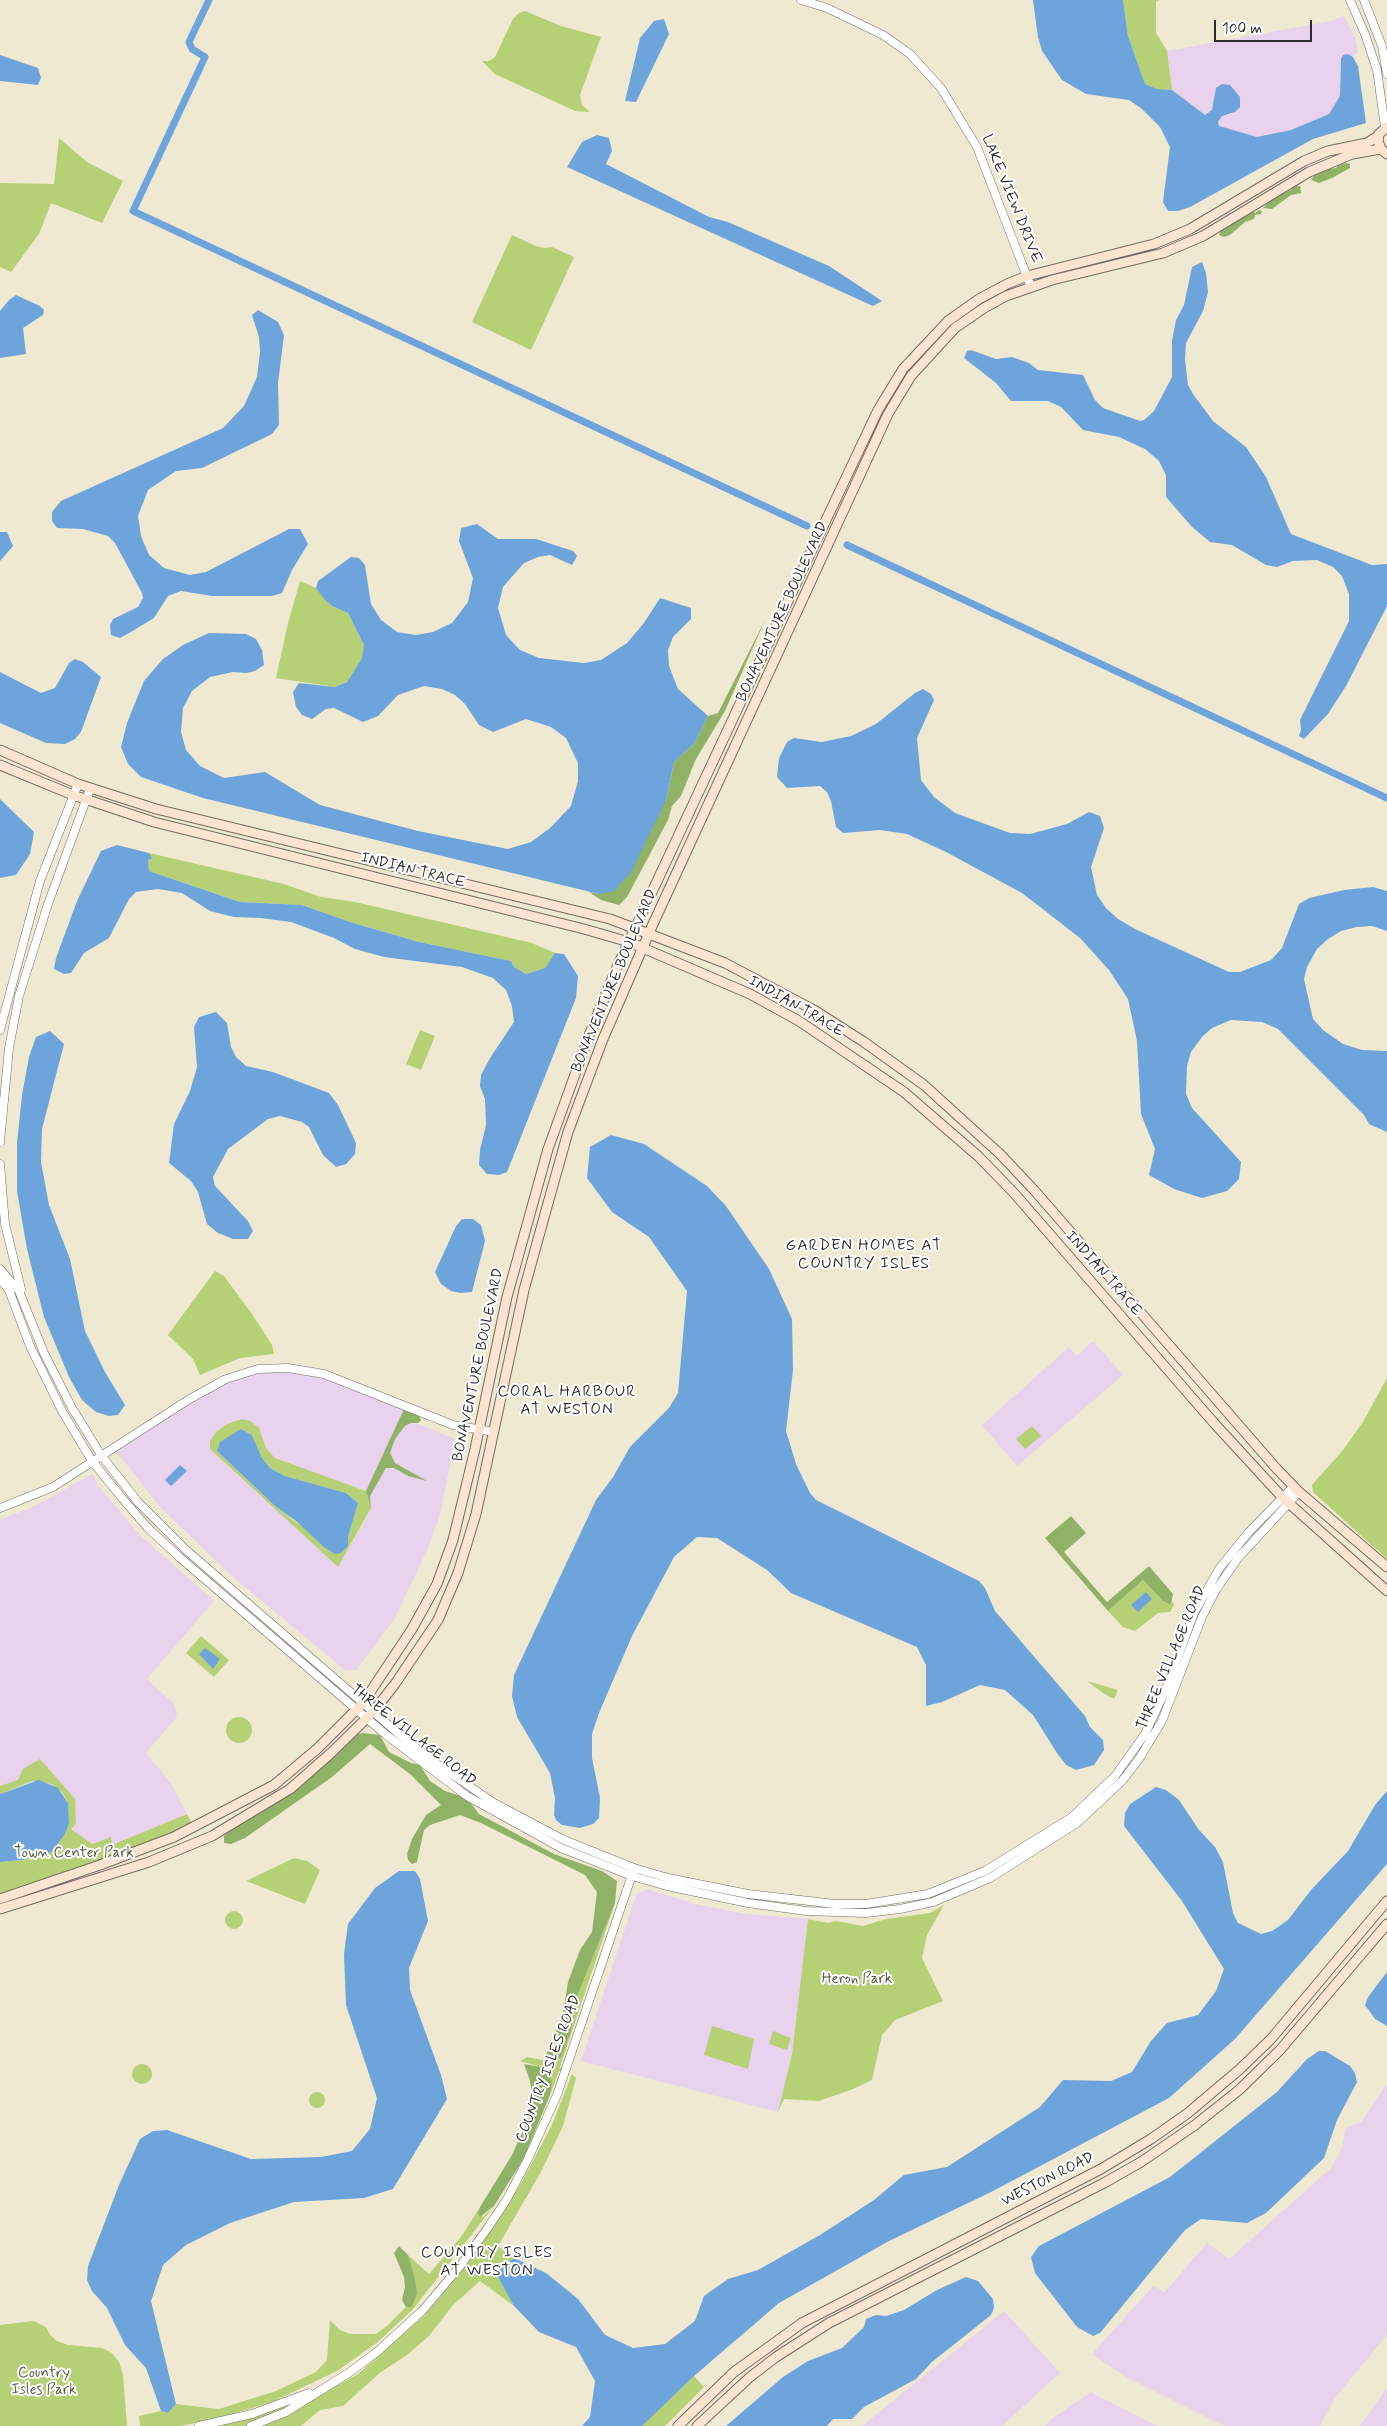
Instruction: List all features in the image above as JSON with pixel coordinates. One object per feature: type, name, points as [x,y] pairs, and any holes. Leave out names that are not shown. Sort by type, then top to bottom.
[{"type":"main road","points":[[1384,151],[1378,136],[1386,127]]},
{"type":"main road","name":"BONAVENTURE BOULEVARD","points":[[0,1899],[143,1850],[206,1822],[274,1785],[317,1749],[359,1706],[412,1629],[437,1584],[453,1540],[479,1430],[507,1297],[548,1148],[590,1033],[635,928],[822,527],[894,382],[931,337],[963,309],[978,299],[1027,276],[1154,244],[1190,229],[1304,161],[1328,151],[1368,142],[1378,136]]},
{"type":"main road","name":"BONAVENTURE BOULEVARD","points":[[0,1909],[149,1862],[212,1836],[290,1789],[370,1715],[395,1684],[438,1620],[458,1573],[476,1514],[524,1290],[568,1132],[603,1039],[642,948],[888,414],[902,388],[923,360],[955,328],[984,308],[1031,287],[1163,253],[1203,236],[1309,172],[1352,154],[1384,151]]},
{"type":"main road","name":"INDIAN TRACE","points":[[0,750],[90,789],[185,816],[569,908],[635,928],[725,963],[814,1010],[864,1042],[937,1097],[1000,1154],[1034,1190],[1245,1434],[1296,1490],[1387,1568]]},
{"type":"main road","name":"INDIAN TRACE","points":[[0,765],[86,800],[154,822],[584,929],[629,942],[750,994],[799,1021],[904,1092],[944,1126],[1014,1193],[1214,1423],[1285,1500],[1387,1591]]},
{"type":"main road","name":"WESTON ROAD","points":[[678,2426],[734,2372],[802,2323],[1101,2169],[1151,2139],[1188,2113],[1240,2069],[1271,2039],[1387,1901]]},
{"type":"main road","name":"WESTON ROAD","points":[[697,2426],[750,2377],[791,2346],[829,2323],[1104,2183],[1141,2162],[1195,2125],[1239,2090],[1280,2050],[1387,1924]]},
{"type":"street","name":"LAKE VIEW DRIVE","points":[[801,0],[835,11],[883,35],[910,54],[941,88],[977,147],[1031,287]]},
{"type":"street","points":[[1350,0],[1365,34],[1377,70],[1386,127]]},
{"type":"street","points":[[1354,10],[1364,1],[1382,46],[1387,74]]},
{"type":"street","points":[[0,1030],[40,881],[78,784]]},
{"type":"street","points":[[0,1142],[9,1048],[19,996],[48,904],[90,789]]},
{"type":"street","points":[[0,1164],[2,1200],[8,1241],[26,1305]]},
{"type":"street","name":"THREE VILLAGE ROAD","points":[[0,1269],[19,1291],[59,1385],[101,1455],[138,1502],[157,1523],[359,1706]]},
{"type":"street","name":"THREE VILLAGE ROAD","points":[[2,1281],[43,1374],[92,1461],[147,1527],[370,1715],[472,1790],[524,1821],[633,1872]]},
{"type":"street","points":[[0,1508],[53,1487],[188,1400],[226,1379],[258,1369],[288,1368],[324,1374],[453,1425],[494,1432]]},
{"type":"street","name":"THREE VILLAGE ROAD","points":[[370,1715],[426,1768],[478,1803],[561,1848],[633,1872],[716,1897],[796,1910],[836,1913],[900,1909],[933,1902],[990,1878],[1077,1822],[1122,1781],[1139,1759],[1162,1721],[1202,1617],[1216,1590],[1238,1558],[1285,1500],[1296,1490]]},
{"type":"street","points":[[472,1790],[478,1803]]},
{"type":"street","name":"COUNTRY ISLES ROAD","points":[[251,2426],[286,2412],[350,2372],[378,2350],[423,2310],[461,2265],[507,2199],[540,2135],[557,2095],[633,1872]]},
{"type":"street","name":"COUNTRY ISLES ROAD","points":[[199,2426],[252,2414],[327,2386]]},
{"type":"shaded area","points":[[1344,16],[1355,37],[1358,52],[1353,57],[1350,55],[1341,59],[1340,96],[1329,114],[1291,130],[1257,137],[1233,132],[1219,126],[1218,122],[1224,114],[1230,115],[1238,110],[1212,110],[1208,115],[1202,115],[1172,90],[1167,51],[1331,21]]},
{"type":"shaded area","points":[[1093,1341],[1123,1375],[1017,1466],[982,1425],[1069,1347],[1077,1356]]},
{"type":"shaded area","points":[[306,1370],[406,1407],[366,1491],[275,1458],[266,1448],[262,1435],[254,1424],[242,1419],[215,1454],[338,1567],[366,1519],[371,1508],[369,1496],[386,1468],[394,1468],[408,1476],[425,1481],[395,1463],[390,1453],[395,1439],[405,1426],[411,1423],[419,1424],[455,1439],[440,1515],[427,1550],[395,1618],[356,1670],[345,1670],[233,1577],[161,1508],[113,1447],[242,1373]]},
{"type":"shaded area","points":[[93,1474],[98,1486],[139,1534],[214,1601],[147,1679],[173,1703],[177,1714],[176,1718],[146,1753],[171,1783],[187,1814],[111,1846],[65,1857],[68,1803],[62,1792],[27,1783],[0,1794],[0,1520],[32,1507]]},
{"type":"shaded area","points":[[646,1889],[696,1904],[745,1914],[808,1919],[792,2054],[778,2112],[581,2061],[636,1895]]},
{"type":"shaded area","points":[[1387,2084],[1387,2335],[1335,2398],[1320,2426],[1224,2426],[1126,2377],[1092,2354],[1154,2285],[1164,2293],[1207,2243],[1229,2259],[1331,2168],[1342,2148],[1346,2128],[1362,2121]]},
{"type":"shaded area","points":[[1004,2311],[1060,2373],[1002,2426],[862,2426]]},
{"type":"shaded area","points":[[1387,2388],[1387,2426],[1360,2426]]},
{"type":"shaded area","points":[[1091,2392],[1158,2426],[1045,2426],[1050,2420]]},
{"type":"green space","points":[[1123,0],[1160,0],[1156,1],[1156,33],[1167,51],[1172,90],[1157,89],[1145,84],[1128,36]]},
{"type":"green space","points":[[525,11],[561,26],[601,37],[580,95],[582,105],[590,112],[575,111],[495,74],[482,61],[489,61],[495,57],[513,19],[519,13]]},
{"type":"green space","points":[[59,138],[87,162],[123,181],[102,223],[51,203],[39,234],[11,272],[0,267],[0,183],[54,184]]},
{"type":"green space","points":[[1350,164],[1350,168],[1332,178],[1319,183],[1311,180],[1314,175],[1325,169],[1336,168],[1338,165]]},
{"type":"green space","points":[[1294,185],[1300,186],[1301,193],[1291,195],[1272,209],[1263,208],[1273,198],[1291,190]]},
{"type":"green space","points":[[1259,210],[1262,211],[1261,214],[1255,215],[1254,219],[1245,222],[1230,235],[1224,237],[1219,235],[1221,230],[1251,211],[1255,213]]},
{"type":"green space","points":[[512,235],[536,246],[552,247],[574,257],[531,350],[472,322]]},
{"type":"green space","points":[[300,581],[316,588],[332,606],[348,613],[364,645],[362,658],[347,682],[335,687],[276,678],[288,623]]},
{"type":"green space","points":[[765,620],[725,711],[696,759],[681,796],[672,806],[668,820],[627,897],[619,905],[601,900],[589,892],[599,894],[666,800],[674,762],[694,744],[708,716],[718,713]]},
{"type":"green space","points":[[149,853],[284,884],[321,897],[355,902],[532,943],[555,953],[545,968],[526,974],[514,967],[511,961],[419,942],[350,922],[302,905],[240,902],[149,871],[148,861],[152,858]]},
{"type":"green space","points":[[420,1030],[435,1036],[421,1070],[406,1064]]},
{"type":"green space","points":[[215,1271],[224,1276],[252,1314],[272,1345],[274,1354],[240,1358],[200,1375],[193,1359],[168,1335]]},
{"type":"green space","points":[[1387,1378],[1387,1559],[1313,1492],[1312,1485],[1343,1450],[1363,1422]]},
{"type":"green space","points":[[404,1409],[418,1414],[421,1420],[418,1423],[411,1423],[405,1426],[395,1439],[390,1453],[395,1463],[427,1481],[408,1476],[394,1468],[386,1468],[370,1496],[371,1508],[366,1491]]},
{"type":"green space","points":[[242,1419],[250,1421],[259,1428],[266,1448],[275,1458],[366,1491],[371,1508],[338,1567],[210,1449],[210,1441],[216,1432],[227,1424]],"holes":[[[241,1429],[252,1435],[262,1458],[270,1468],[285,1476],[346,1493],[358,1503],[348,1537],[348,1546],[309,1532],[276,1507],[217,1451]]]},
{"type":"green space","points":[[1032,1426],[1041,1436],[1025,1449],[1016,1439]]},
{"type":"green space","points":[[1071,1516],[1086,1533],[1064,1552],[1107,1602],[1149,1566],[1173,1594],[1171,1605],[1163,1601],[1143,1580],[1108,1611],[1045,1538]]},
{"type":"green space","points":[[1143,1580],[1163,1601],[1171,1605],[1173,1601],[1174,1605],[1170,1612],[1158,1613],[1135,1631],[1123,1627],[1108,1611]]},
{"type":"green space","points":[[201,1636],[229,1660],[214,1677],[186,1653]]},
{"type":"green space","points":[[1087,1681],[1118,1690],[1114,1699],[1103,1693]]},
{"type":"green space","points":[[239,1717],[248,1721],[252,1730],[248,1739],[239,1743],[230,1739],[226,1730],[230,1721]]},
{"type":"green space","points":[[363,1733],[380,1735],[389,1752],[411,1763],[420,1765],[430,1781],[445,1791],[467,1798],[479,1814],[554,1854],[602,1871],[617,1881],[615,1903],[578,1994],[571,2031],[561,2057],[555,2061],[548,2061],[546,2055],[563,2013],[568,1982],[580,1950],[592,1932],[597,1892],[585,1875],[481,1823],[460,1815],[430,1825],[424,1830],[417,1862],[412,1864],[408,1860],[407,1854],[412,1839],[426,1815],[441,1805],[410,1774],[370,1744],[332,1777],[245,1838],[231,1844],[224,1843],[224,1836],[229,1831],[354,1735]]},
{"type":"green space","name":"Town Center Park","points":[[40,1759],[75,1799],[76,1824],[71,1829],[92,1844],[111,1837],[112,1845],[187,1814],[194,1827],[0,1899],[0,1862],[22,1860],[52,1852],[65,1834],[69,1823],[68,1803],[62,1792],[52,1784],[32,1781],[0,1794],[0,1786],[18,1780],[23,1769]]},
{"type":"green space","points":[[294,1858],[307,1861],[320,1870],[305,1904],[246,1881]]},
{"type":"green space","points":[[615,1903],[560,2067],[563,2070],[559,2071],[550,2095],[552,2084],[541,2067],[520,2061],[527,2057],[548,2061],[571,2031],[578,1994]]},
{"type":"green space","name":"Heron Park","points":[[944,1905],[927,1935],[922,1958],[943,2001],[895,2020],[882,2035],[872,2080],[819,2101],[784,2099],[778,2112],[792,2054],[808,1919],[828,1923],[836,1921],[863,1926],[886,1919],[930,1913]]},
{"type":"green space","points":[[234,1911],[242,1916],[243,1920],[238,1928],[234,1929],[226,1924],[225,1920],[230,1912]]},
{"type":"green space","points":[[712,2026],[754,2039],[748,2069],[704,2055]]},
{"type":"green space","points":[[773,2031],[791,2038],[787,2050],[769,2044]]},
{"type":"green space","points":[[142,2064],[149,2067],[152,2074],[149,2081],[142,2084],[135,2081],[132,2074],[135,2067]]},
{"type":"green space","points":[[524,2064],[541,2067],[549,2073],[552,2084],[550,2095],[524,2158],[494,2206],[480,2217],[478,2213],[480,2207],[512,2155],[534,2106],[530,2081]]},
{"type":"green space","points":[[572,2074],[576,2078],[563,2126],[541,2172],[498,2246],[514,2258],[495,2272],[514,2306],[480,2281],[453,2305],[429,2336],[407,2355],[381,2372],[343,2406],[320,2410],[301,2426],[223,2426],[221,2422],[281,2404],[311,2400],[358,2374],[425,2315],[462,2271],[519,2187],[552,2125]]},
{"type":"green space","points":[[317,2092],[325,2100],[317,2108],[309,2100]]},
{"type":"green space","points":[[494,2206],[414,2308],[379,2341],[337,2371],[272,2402],[219,2418],[181,2426],[140,2426],[139,2416],[161,2411],[168,2413],[176,2404],[219,2409],[276,2391],[316,2372],[327,2360],[330,2320],[340,2330],[350,2334],[376,2334],[406,2307],[412,2307],[417,2294],[408,2255],[429,2274],[461,2237],[480,2207],[478,2213],[483,2217]]},
{"type":"green space","points":[[399,2246],[408,2255],[415,2279],[417,2294],[412,2307],[406,2307],[402,2300],[405,2287],[404,2277],[394,2253]]},
{"type":"green space","name":"Country Isles Park","points":[[34,2321],[46,2327],[50,2335],[57,2341],[68,2345],[102,2348],[112,2353],[119,2362],[123,2375],[127,2426],[0,2426],[0,2325]]},
{"type":"green space","points":[[694,2376],[704,2387],[665,2426],[641,2426]]},
{"type":"water","points":[[1033,0],[1123,0],[1128,36],[1145,84],[1157,89],[1172,90],[1205,115],[1212,110],[1216,88],[1222,84],[1230,85],[1240,97],[1240,107],[1235,112],[1222,116],[1218,122],[1219,126],[1257,137],[1291,130],[1329,114],[1340,96],[1341,59],[1343,55],[1348,54],[1353,57],[1358,66],[1366,123],[1313,139],[1190,207],[1178,211],[1168,211],[1163,202],[1170,147],[1160,127],[1142,109],[1129,100],[1086,94],[1062,80],[1042,51],[1038,37]]},
{"type":"water","points":[[664,19],[669,34],[636,102],[625,101],[640,38],[654,21]]},
{"type":"water","points":[[0,55],[38,68],[41,78],[38,85],[0,81]]},
{"type":"water","points":[[597,135],[609,138],[612,151],[606,164],[709,217],[728,222],[829,266],[882,301],[873,306],[567,167],[582,142]]},
{"type":"water","points":[[1202,262],[1206,273],[1208,292],[1203,311],[1186,343],[1185,359],[1188,385],[1193,394],[1213,421],[1246,447],[1266,477],[1291,534],[1372,565],[1387,564],[1387,606],[1346,686],[1328,714],[1304,739],[1299,736],[1301,730],[1300,720],[1349,621],[1349,594],[1342,576],[1333,567],[1317,560],[1293,561],[1277,567],[1266,565],[1232,545],[1210,542],[1192,527],[1166,497],[1166,475],[1159,461],[1145,449],[1119,437],[1083,430],[1061,407],[1048,401],[1011,401],[996,383],[964,358],[967,351],[971,350],[996,359],[1012,357],[1029,363],[1038,370],[1083,375],[1095,400],[1103,408],[1140,421],[1144,420],[1154,411],[1172,377],[1172,341],[1176,320],[1184,305],[1192,267]]},
{"type":"water","points":[[16,295],[40,306],[44,310],[43,315],[23,328],[26,354],[0,358],[0,311]]},
{"type":"water","points":[[258,310],[278,322],[284,335],[278,383],[279,425],[272,434],[202,468],[176,471],[148,490],[138,516],[141,536],[149,555],[164,568],[190,575],[206,572],[289,529],[300,529],[308,544],[292,570],[282,593],[272,596],[212,596],[181,591],[168,596],[154,618],[120,638],[111,635],[110,625],[113,619],[138,607],[143,598],[142,593],[115,543],[108,536],[83,529],[57,528],[52,521],[52,512],[61,501],[223,428],[244,406],[257,377],[260,352],[259,337],[252,315]]},
{"type":"water","points":[[477,524],[498,539],[536,539],[573,551],[577,556],[572,565],[550,555],[538,557],[524,563],[503,587],[498,608],[506,635],[520,650],[539,658],[584,663],[601,660],[627,643],[644,623],[660,598],[691,608],[691,619],[673,637],[668,650],[669,666],[678,689],[708,716],[694,744],[674,762],[666,800],[631,872],[614,891],[599,894],[203,798],[141,777],[128,764],[121,747],[127,723],[144,681],[163,659],[183,645],[209,633],[246,634],[256,639],[262,650],[264,665],[255,671],[246,673],[233,672],[210,677],[192,691],[183,708],[181,732],[186,750],[200,766],[224,778],[265,772],[320,805],[418,831],[508,849],[531,842],[550,828],[571,806],[578,781],[578,763],[566,738],[551,727],[526,719],[493,732],[479,725],[465,704],[455,695],[442,689],[424,686],[398,695],[378,716],[363,722],[334,708],[326,709],[312,719],[302,715],[296,707],[293,692],[299,683],[335,687],[347,682],[362,658],[364,645],[348,613],[332,606],[324,599],[316,588],[318,581],[351,557],[359,558],[365,565],[371,604],[381,620],[397,632],[416,635],[433,632],[452,623],[468,602],[473,578],[459,541],[461,528]]},
{"type":"water","points":[[0,532],[7,532],[13,546],[0,561]]},
{"type":"water","points":[[75,659],[83,662],[101,677],[81,732],[75,739],[65,744],[46,743],[0,723],[0,672],[41,693],[55,688],[69,663]]},
{"type":"water","points":[[923,689],[931,694],[934,700],[917,738],[921,780],[934,797],[955,813],[1010,833],[1030,834],[1067,824],[1089,812],[1100,816],[1104,828],[1091,867],[1097,895],[1106,908],[1118,919],[1135,929],[1229,972],[1240,972],[1271,960],[1282,948],[1299,904],[1309,898],[1344,890],[1373,887],[1387,891],[1387,931],[1372,926],[1341,931],[1317,949],[1307,967],[1304,979],[1313,1019],[1323,1030],[1343,1044],[1362,1050],[1387,1051],[1387,1132],[1369,1124],[1364,1115],[1278,1029],[1262,1022],[1231,1020],[1212,1028],[1202,1037],[1191,1052],[1187,1066],[1186,1094],[1192,1108],[1241,1162],[1239,1179],[1227,1191],[1202,1198],[1174,1189],[1149,1175],[1155,1149],[1141,1114],[1137,1041],[1128,999],[1109,970],[1080,938],[1022,893],[946,852],[907,834],[880,830],[843,833],[836,827],[831,801],[827,792],[820,786],[787,788],[777,777],[779,758],[787,742],[794,738],[822,742],[851,736],[876,724],[915,693]]},
{"type":"water","points":[[0,799],[34,832],[30,854],[16,875],[0,878]]},
{"type":"water","points":[[117,845],[149,853],[152,858],[148,861],[149,871],[240,902],[302,905],[350,922],[419,942],[511,961],[514,967],[526,974],[545,968],[555,953],[564,954],[578,976],[576,998],[507,1172],[499,1175],[487,1174],[479,1165],[480,1150],[486,1125],[485,1099],[480,1086],[481,1075],[514,1022],[512,1006],[506,990],[493,978],[462,967],[384,957],[355,949],[334,938],[291,922],[234,917],[210,911],[182,893],[158,889],[136,892],[129,899],[109,938],[84,953],[71,973],[64,974],[54,969],[56,958],[77,901],[101,851]]},
{"type":"water","points":[[216,1012],[227,1023],[231,1047],[236,1057],[246,1066],[273,1072],[329,1093],[338,1105],[356,1143],[355,1154],[346,1164],[336,1167],[323,1155],[309,1127],[302,1122],[280,1116],[268,1119],[228,1149],[213,1177],[215,1186],[248,1221],[253,1231],[248,1239],[233,1239],[218,1233],[207,1224],[198,1192],[191,1181],[169,1163],[174,1124],[190,1091],[197,1067],[194,1027],[199,1017]]},
{"type":"water","points":[[50,1031],[64,1044],[42,1129],[41,1162],[49,1205],[70,1259],[85,1331],[105,1372],[125,1405],[118,1415],[109,1416],[96,1412],[82,1400],[69,1377],[44,1317],[27,1249],[17,1191],[17,1143],[22,1095],[29,1057],[36,1037]]},
{"type":"water","points":[[611,1135],[644,1144],[707,1186],[726,1206],[769,1269],[792,1319],[793,1370],[786,1431],[796,1464],[810,1493],[816,1500],[979,1581],[985,1588],[995,1611],[1085,1716],[1090,1727],[1103,1740],[1104,1750],[1094,1765],[1076,1770],[1066,1765],[1033,1715],[1005,1690],[980,1685],[942,1702],[926,1706],[926,1665],[917,1647],[791,1593],[767,1570],[717,1538],[697,1537],[674,1557],[632,1636],[599,1713],[592,1734],[592,1758],[600,1798],[599,1818],[593,1824],[580,1828],[562,1825],[556,1820],[554,1815],[555,1798],[550,1773],[517,1717],[512,1696],[514,1675],[596,1500],[613,1477],[630,1447],[669,1408],[678,1393],[687,1291],[649,1237],[612,1212],[587,1178],[590,1147]]},
{"type":"water","points":[[462,1219],[473,1219],[481,1225],[485,1241],[472,1292],[460,1293],[451,1291],[441,1284],[435,1272],[456,1226]]},
{"type":"water","points":[[241,1429],[252,1435],[262,1458],[270,1468],[285,1476],[346,1493],[358,1503],[348,1537],[348,1546],[341,1553],[335,1554],[324,1547],[296,1521],[276,1507],[217,1451],[220,1442]]},
{"type":"water","points":[[180,1465],[187,1471],[171,1486],[165,1480]]},
{"type":"water","points":[[1146,1592],[1152,1599],[1138,1612],[1131,1605]]},
{"type":"water","points":[[205,1648],[220,1659],[213,1669],[199,1654]]},
{"type":"water","points":[[39,1780],[58,1788],[68,1803],[69,1823],[65,1834],[52,1852],[22,1860],[0,1862],[0,1794]]},
{"type":"water","points":[[1156,1787],[1166,1790],[1179,1800],[1199,1830],[1215,1847],[1223,1862],[1233,1913],[1238,1923],[1261,1934],[1272,1931],[1288,1920],[1311,1890],[1348,1851],[1375,1805],[1387,1791],[1387,1864],[1235,2039],[1169,2098],[991,2192],[889,2241],[779,2303],[694,2376],[642,2426],[582,2426],[590,2417],[595,2381],[576,2347],[539,2332],[514,2306],[495,2272],[514,2258],[546,2273],[578,2299],[605,2335],[633,2348],[665,2344],[695,2321],[704,2296],[728,2279],[758,2270],[820,2235],[874,2200],[904,2175],[947,2167],[1040,2107],[1063,2080],[1111,2081],[1132,2072],[1151,2041],[1167,2023],[1198,2015],[1216,1991],[1224,1969],[1182,1901],[1124,1826],[1125,1813],[1130,1804]]},
{"type":"water","points":[[399,1871],[415,1871],[420,1879],[428,1921],[409,1968],[410,1990],[441,2075],[447,2099],[393,2189],[364,2198],[294,2202],[230,2223],[186,2245],[163,2265],[151,2301],[176,2404],[168,2413],[161,2411],[146,2368],[125,2345],[107,2308],[92,2291],[87,2280],[88,2266],[119,2185],[140,2139],[153,2131],[167,2130],[251,2159],[321,2157],[352,2151],[370,2129],[377,2098],[346,2005],[344,1954],[348,1924],[375,1888]]},
{"type":"water","points":[[1387,1972],[1387,2026],[1375,2019],[1365,2005],[1368,1997]]},
{"type":"water","points":[[1319,2051],[1325,2051],[1350,2066],[1355,2073],[1357,2082],[1337,2120],[1324,2158],[1266,2213],[1247,2223],[1201,2219],[1185,2230],[1100,2333],[1093,2336],[1077,2327],[1035,2273],[1031,2257],[1039,2246],[1170,2177],[1277,2092],[1307,2059]]},
{"type":"water","points":[[966,2277],[978,2281],[993,2299],[994,2308],[991,2315],[932,2362],[916,2379],[864,2407],[852,2419],[833,2419],[827,2426],[726,2426],[783,2377],[808,2361],[842,2348],[864,2327],[866,2319],[876,2315],[886,2316],[904,2310],[937,2290]]},
{"type":"waterway","points":[[209,0],[189,42],[192,49],[205,57],[133,211],[807,526]]},
{"type":"waterway","points":[[847,545],[1387,798]]},
{"type":"district","name":"GARDEN HOMES AT COUNTRY ISLES","points":[[864,1256]]},
{"type":"district","name":"CORAL HARBOUR AT WESTON","points":[[567,1402]]},
{"type":"district","name":"COUNTRY ISLES AT WESTON","points":[[487,2263]]}]
